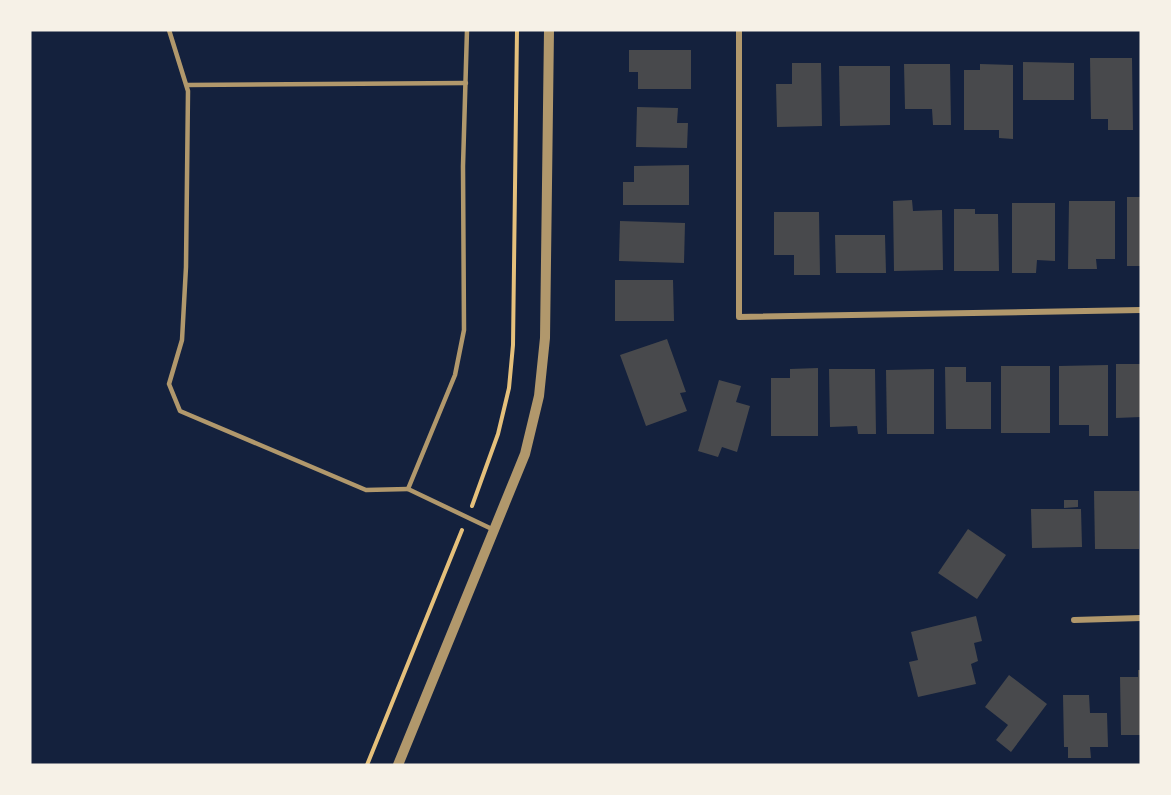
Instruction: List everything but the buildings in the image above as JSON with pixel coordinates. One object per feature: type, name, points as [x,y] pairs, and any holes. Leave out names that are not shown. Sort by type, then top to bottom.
[{"type":"street","points":[[398,765],[525,454],[539,396],[545,338],[549,30]]},
{"type":"street","points":[[739,30],[739,317],[1141,310]]},
{"type":"street","points":[[1074,620],[1141,618]]},
{"type":"lane","points":[[169,30],[188,91],[186,267],[182,340],[169,384],[180,411],[366,490],[408,489],[494,530]]},
{"type":"lane","points":[[408,489],[455,375],[464,330],[463,166],[467,30]]},
{"type":"lane","points":[[187,85],[466,83]]},
{"type":"path","points":[[367,765],[468,517],[498,435],[509,388],[513,345],[517,30]]}]
